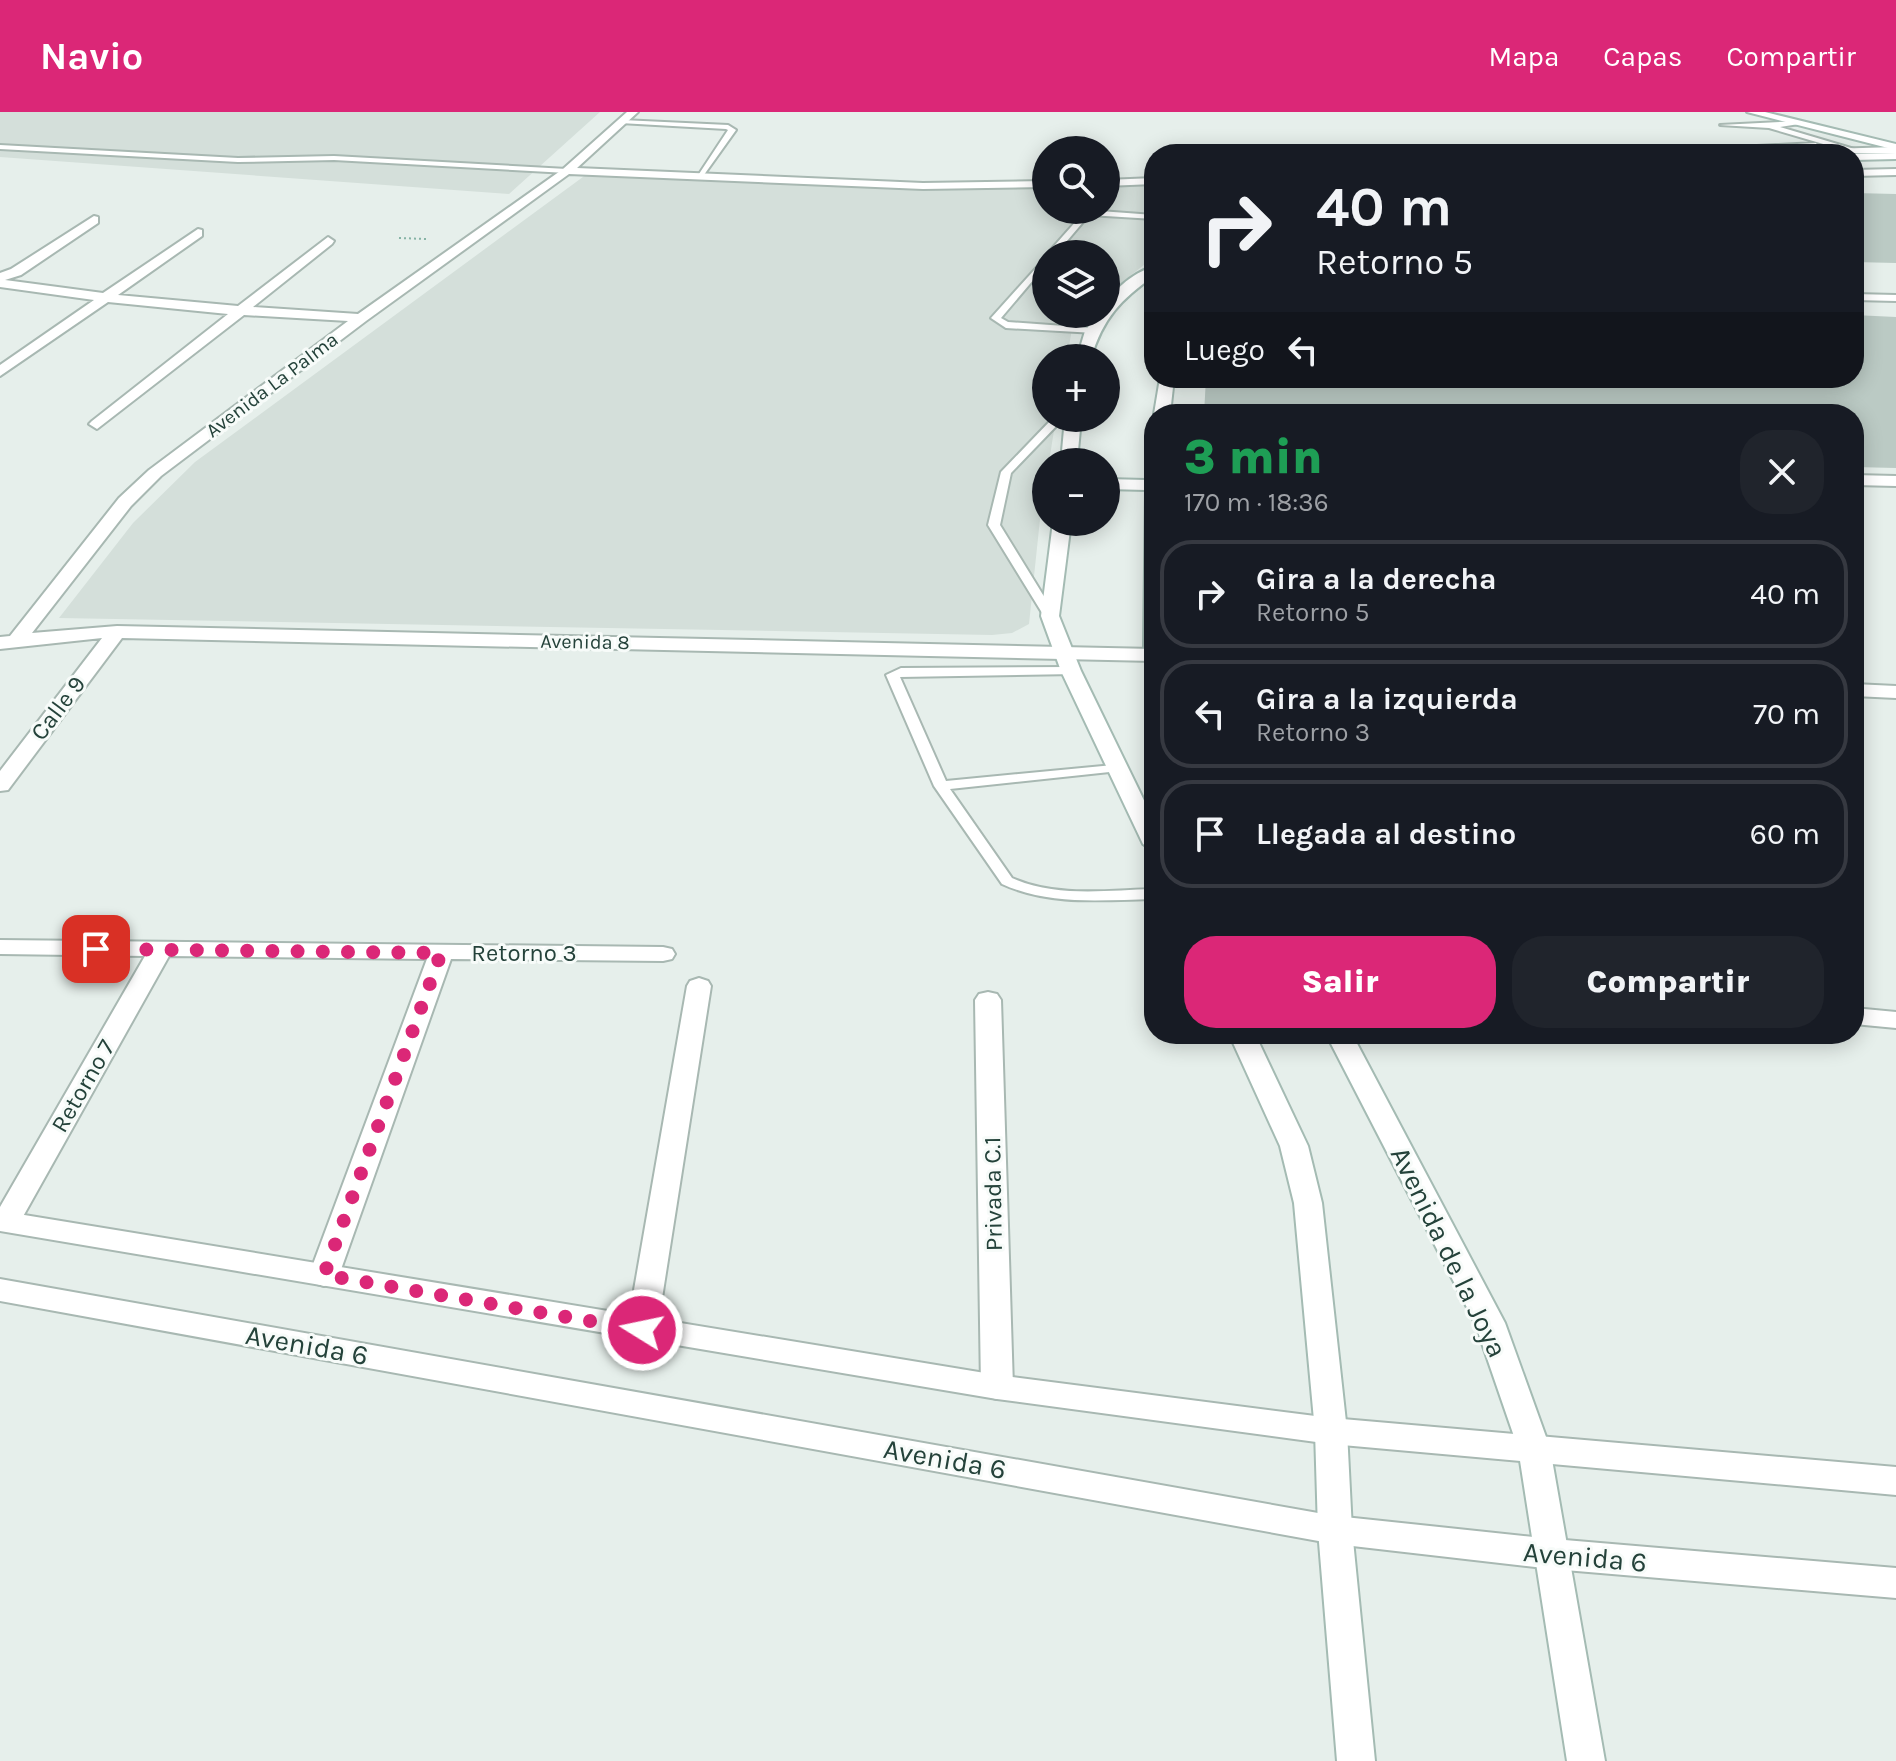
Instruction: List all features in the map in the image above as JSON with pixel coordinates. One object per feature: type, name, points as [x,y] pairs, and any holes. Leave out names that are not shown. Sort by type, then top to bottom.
[{"type":"street","name":"Avenida La Palma","points":[[8,642],[125,502],[155,473],[361,318],[567,171],[633,112]]},
{"type":"street","points":[[1753,112],[1896,148]]},
{"type":"street","points":[[1790,112],[1896,137]]},
{"type":"street","points":[[1864,153],[1896,148]]},
{"type":"street","points":[[1864,154],[1896,156]]},
{"type":"street","points":[[1864,165],[1896,164]]},
{"type":"street","points":[[567,171],[923,186],[1032,184]]},
{"type":"street","points":[[1864,173],[1896,172]]},
{"type":"street","points":[[1120,185],[1144,182]]},
{"type":"street","points":[[0,280],[94,220]]},
{"type":"street","points":[[0,372],[198,233]]},
{"type":"street","points":[[97,424],[328,241]]},
{"type":"street","points":[[1120,294],[1144,277]]},
{"type":"street","points":[[0,280],[106,298],[239,312],[361,318]]},
{"type":"street","points":[[1088,344],[1094,328]]},
{"type":"street","points":[[1864,480],[1896,481]]},
{"type":"street","points":[[1120,483],[1144,481]]},
{"type":"street","points":[[1060,536],[1050,616],[1067,662],[1144,822]]},
{"type":"street","name":"Avenida 8","points":[[8,642],[68,634],[117,632],[989,651],[1067,662],[1144,656]]},
{"type":"street","name":"Calle 9","points":[[0,785],[117,632]]},
{"type":"street","points":[[1864,690],[1896,692]]},
{"type":"street","name":"Retorno 3","points":[[0,947],[663,954]]},
{"type":"street","name":"Retorno 7","points":[[3,1221],[160,950]]},
{"type":"street","points":[[324,1275],[441,953]]},
{"type":"street","points":[[642,1330],[699,986]]},
{"type":"street","name":"Privada C.1","points":[[988,1000],[997,1387]]},
{"type":"street","points":[[1864,1017],[1896,1020]]},
{"type":"street","points":[[1247,1044],[1294,1146],[1308,1203],[1331,1431],[1335,1530],[1356,1761]]},
{"type":"street","name":"Avenida de la Joya","points":[[1344,1044],[1490,1323],[1534,1448],[1586,1761]]},
{"type":"street","points":[[3,1221],[997,1387],[1331,1431],[1896,1481]]},
{"type":"street","name":"Avenida 6","points":[[0,1290],[1335,1530],[1553,1554],[1896,1583]]},
{"type":"lane","points":[[1723,144],[1725,112]]},
{"type":"lane","points":[[622,122],[728,127],[732,130],[701,177]]},
{"type":"lane","points":[[1723,125],[1797,123]]},
{"type":"lane","points":[[1769,126],[1833,144]]},
{"type":"lane","points":[[0,147],[238,160],[334,158],[567,171]]},
{"type":"lane","points":[[1120,214],[1144,216]]},
{"type":"lane","points":[[1063,240],[1078,224]]},
{"type":"lane","points":[[1032,276],[996,318],[1006,325],[1032,327]]},
{"type":"lane","points":[[1864,297],[1896,298]]},
{"type":"lane","points":[[1049,328],[1092,331]]},
{"type":"lane","points":[[1045,432],[1006,472],[994,525],[1050,616]]},
{"type":"lane","points":[[989,651],[993,672]]},
{"type":"lane","points":[[1067,662],[993,672],[901,672],[893,675],[941,786],[1007,881],[1022,890],[1044,894],[1144,894]]},
{"type":"lane","points":[[941,786],[1119,767]]},
{"type":"shaded area","points":[[0,112],[600,112],[509,194],[0,157]]},
{"type":"shaded area","points":[[587,174],[945,189],[1032,186],[1032,224],[1120,224],[1120,184],[1144,183],[1144,265],[1120,284],[1120,240],[1032,240],[1032,328],[1072,328],[1069,344],[1032,344],[1032,432],[1054,432],[1051,448],[1032,448],[1032,536],[1038,536],[1029,624],[1012,633],[59,618],[133,523],[195,462]]},
{"type":"building","points":[[1864,193],[1896,194],[1896,263],[1864,262]]},
{"type":"building","points":[[1864,315],[1896,317],[1896,468],[1864,467],[1864,404],[1205,404],[1205,388],[1864,388]]},
{"type":"route","points":[[96,949],[441,953],[324,1275],[642,1330]]}]
